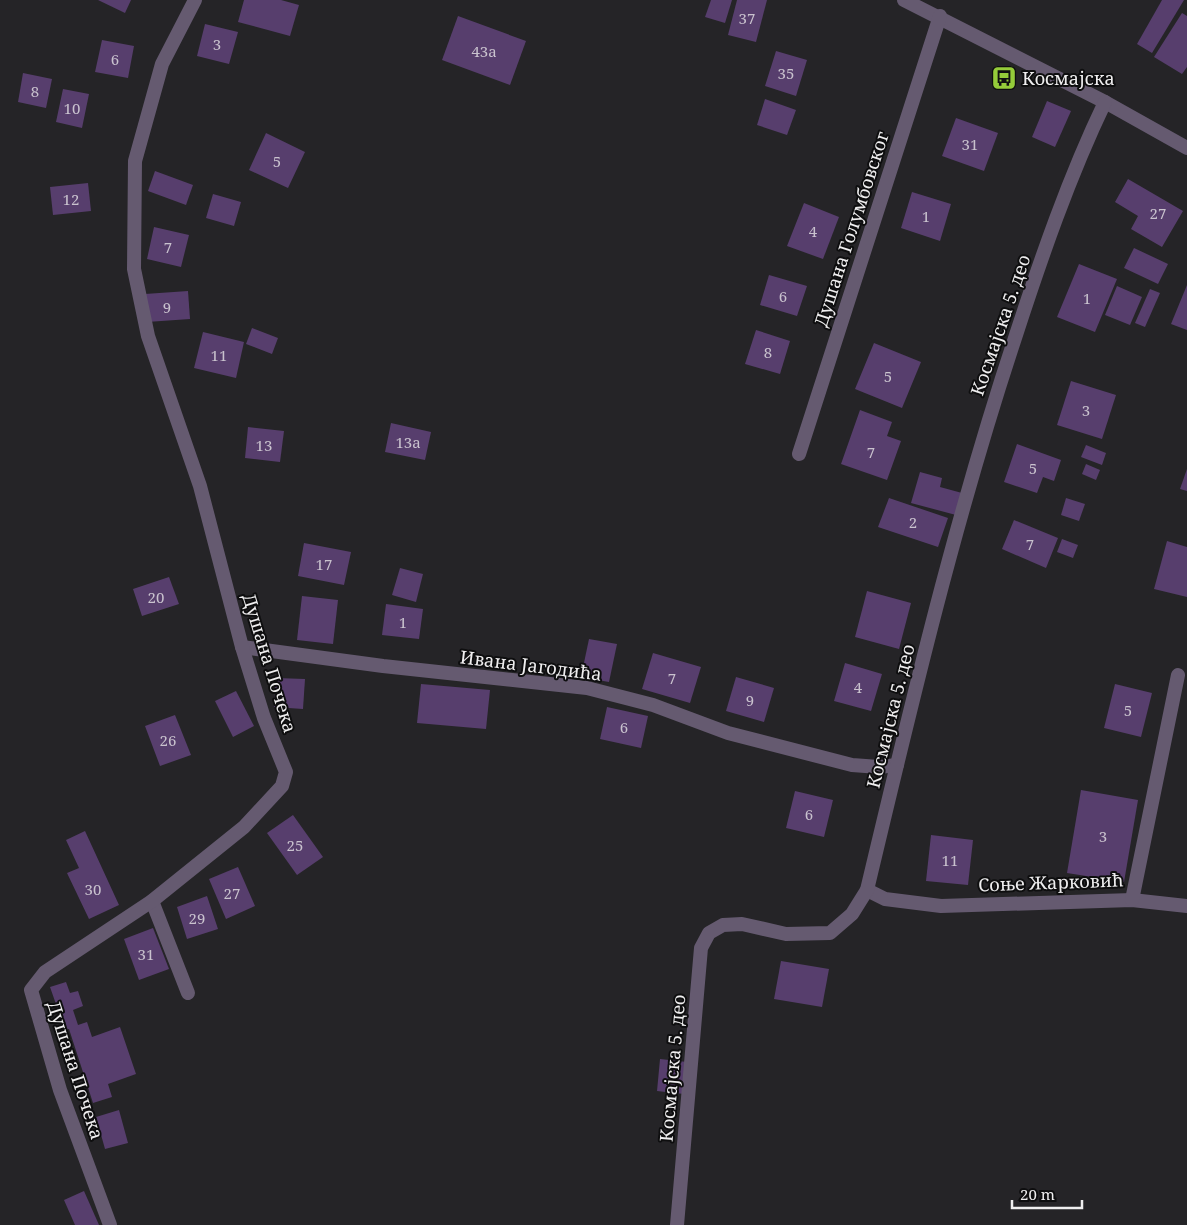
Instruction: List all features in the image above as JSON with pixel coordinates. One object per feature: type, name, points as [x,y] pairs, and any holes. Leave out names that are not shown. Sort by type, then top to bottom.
[{"type":"street","name":"Душана Почека","points":[[110,1225],[60,1090],[31,990],[46,972],[152,901],[244,827],[282,786],[286,772],[264,718],[242,647],[200,486],[148,336],[134,270],[135,161],[162,64],[195,0]]},
{"type":"street","points":[[904,0],[940,16],[1105,102],[1187,148]]},
{"type":"street","name":"Душана Голумбовског","points":[[799,454],[940,16]]},
{"type":"street","name":"Космајска 5. део","points":[[677,1225],[702,948],[709,933],[723,925],[742,924],[786,934],[830,933],[852,914],[867,890],[954,536],[980,443],[1030,294],[1088,138],[1105,102]]},
{"type":"street","name":"Ивана Јагодића","points":[[242,647],[392,667],[587,688],[653,706],[728,733],[852,765],[879,767],[897,765]]},
{"type":"street","name":"Соње Жарковић","points":[[867,890],[885,899],[941,906],[1132,900],[1178,675]]},
{"type":"street","points":[[1132,900],[1187,906]]},
{"type":"street","points":[[152,901],[188,993]]},
{"type":"building","points":[[98,0],[131,0],[125,13]]},
{"type":"building","points":[[244,0],[281,0],[299,5],[290,36],[238,22]]},
{"type":"building","points":[[711,0],[732,0],[725,23],[705,17]]},
{"type":"building","points":[[737,0],[767,0],[756,42],[728,35]]},
{"type":"building","points":[[1162,0],[1184,0],[1152,53],[1137,44]]},
{"type":"building","points":[[1182,13],[1187,16],[1187,67],[1182,74],[1154,57]]},
{"type":"building","points":[[458,16],[526,41],[510,85],[442,60]]},
{"type":"building","points":[[205,24],[238,32],[229,64],[197,56]]},
{"type":"building","points":[[102,40],[134,46],[128,78],[95,72]]},
{"type":"building","points":[[776,51],[807,60],[796,96],[765,86]]},
{"type":"building","points":[[23,73],[52,79],[46,108],[18,102]]},
{"type":"building","points":[[63,89],[89,94],[82,128],[56,122]]},
{"type":"building","points":[[765,99],[796,110],[787,135],[757,125]]},
{"type":"building","points":[[1047,101],[1071,111],[1055,147],[1032,137]]},
{"type":"building","points":[[956,118],[998,133],[984,171],[942,156]]},
{"type":"building","points":[[266,133],[305,152],[288,188],[249,170]]},
{"type":"building","points":[[155,171],[193,185],[186,205],[148,191]]},
{"type":"building","points":[[1128,179],[1183,211],[1162,247],[1131,229],[1138,216],[1115,202]]},
{"type":"building","points":[[88,183],[91,211],[53,215],[50,187]]},
{"type":"building","points":[[912,192],[951,204],[940,241],[901,228]]},
{"type":"building","points":[[213,194],[241,202],[234,226],[206,218]]},
{"type":"building","points":[[804,203],[839,217],[823,259],[787,246]]},
{"type":"building","points":[[154,227],[189,235],[181,267],[147,259]]},
{"type":"building","points":[[1134,248],[1168,264],[1158,284],[1124,268]]},
{"type":"building","points":[[1079,264],[1117,279],[1095,332],[1057,317]]},
{"type":"building","points":[[769,275],[807,286],[797,316],[760,305]]},
{"type":"building","points":[[1187,285],[1187,330],[1171,324]]},
{"type":"building","points":[[1117,286],[1142,297],[1130,325],[1105,315]]},
{"type":"building","points":[[1150,289],[1160,293],[1145,327],[1135,323]]},
{"type":"building","points":[[188,291],[190,319],[147,322],[145,294]]},
{"type":"building","points":[[252,328],[278,338],[272,354],[246,344]]},
{"type":"building","points":[[756,330],[790,341],[780,374],[745,364]]},
{"type":"building","points":[[203,332],[244,342],[236,378],[194,368]]},
{"type":"building","points":[[874,343],[921,362],[902,408],[855,389]]},
{"type":"building","points":[[1071,381],[1116,395],[1102,439],[1057,425]]},
{"type":"building","points":[[860,410],[892,422],[887,436],[901,441],[887,480],[841,464]]},
{"type":"building","points":[[391,423],[431,432],[425,460],[385,452]]},
{"type":"building","points":[[248,427],[284,431],[280,462],[245,458]]},
{"type":"building","points":[[1017,444],[1061,460],[1054,481],[1043,477],[1037,493],[1004,482]]},
{"type":"building","points":[[1086,445],[1106,453],[1102,465],[1081,457]]},
{"type":"building","points":[[1086,464],[1100,470],[1096,480],[1082,474]]},
{"type":"building","points":[[1187,469],[1187,491],[1180,489]]},
{"type":"building","points":[[920,472],[942,478],[940,487],[962,493],[956,515],[911,503]]},
{"type":"building","points":[[889,498],[948,518],[938,547],[878,527]]},
{"type":"building","points":[[1066,498],[1085,504],[1079,521],[1061,515]]},
{"type":"building","points":[[1014,520],[1058,538],[1046,568],[1002,549]]},
{"type":"building","points":[[1062,539],[1078,545],[1073,558],[1057,552]]},
{"type":"building","points":[[1167,541],[1187,547],[1187,597],[1154,589]]},
{"type":"building","points":[[304,543],[351,552],[344,585],[298,576]]},
{"type":"building","points":[[400,568],[423,574],[416,602],[392,595]]},
{"type":"building","points":[[169,577],[179,604],[142,616],[133,589]]},
{"type":"building","points":[[867,591],[911,603],[899,649],[855,637]]},
{"type":"building","points":[[302,596],[338,600],[333,644],[297,640]]},
{"type":"building","points":[[386,604],[423,609],[419,639],[382,635]]},
{"type":"building","points":[[589,639],[617,644],[609,682],[581,677]]},
{"type":"building","points":[[653,653],[701,667],[690,703],[642,689]]},
{"type":"building","points":[[845,663],[882,674],[871,711],[834,701]]},
{"type":"building","points":[[736,677],[774,688],[764,722],[726,711]]},
{"type":"building","points":[[276,678],[305,679],[303,709],[274,707]]},
{"type":"building","points":[[421,684],[490,690],[486,729],[417,723]]},
{"type":"building","points":[[1115,684],[1152,693],[1141,737],[1104,728]]},
{"type":"building","points":[[236,691],[254,726],[233,737],[215,701]]},
{"type":"building","points":[[607,707],[648,716],[641,748],[600,739]]},
{"type":"building","points":[[175,715],[191,755],[160,766],[145,726]]},
{"type":"building","points":[[1081,790],[1138,800],[1124,882],[1067,873]]},
{"type":"building","points":[[795,791],[833,800],[824,837],[786,828]]},
{"type":"building","points":[[293,815],[323,857],[297,875],[267,833]]},
{"type":"building","points":[[85,831],[119,905],[89,919],[67,873],[79,868],[66,840]]},
{"type":"building","points":[[931,835],[973,840],[968,885],[926,881]]},
{"type":"building","points":[[238,867],[255,906],[226,919],[209,879]]},
{"type":"building","points":[[207,896],[218,929],[187,939],[177,907]]},
{"type":"building","points":[[153,928],[169,969],[139,980],[124,939]]},
{"type":"building","points":[[781,961],[829,969],[822,1007],[774,999]]},
{"type":"building","points":[[66,982],[70,993],[78,991],[83,1006],[73,1010],[78,1025],[87,1022],[92,1037],[120,1027],[136,1074],[108,1084],[112,1097],[93,1103],[69,1029],[65,1030],[50,987]]},
{"type":"building","points":[[660,1059],[687,1062],[684,1094],[657,1091]]},
{"type":"building","points":[[119,1110],[128,1143],[105,1149],[96,1117]]},
{"type":"building","points":[[84,1191],[99,1225],[75,1225],[64,1200]]},
{"type":"place","name":"Космајска","points":[[1004,78]]}]
